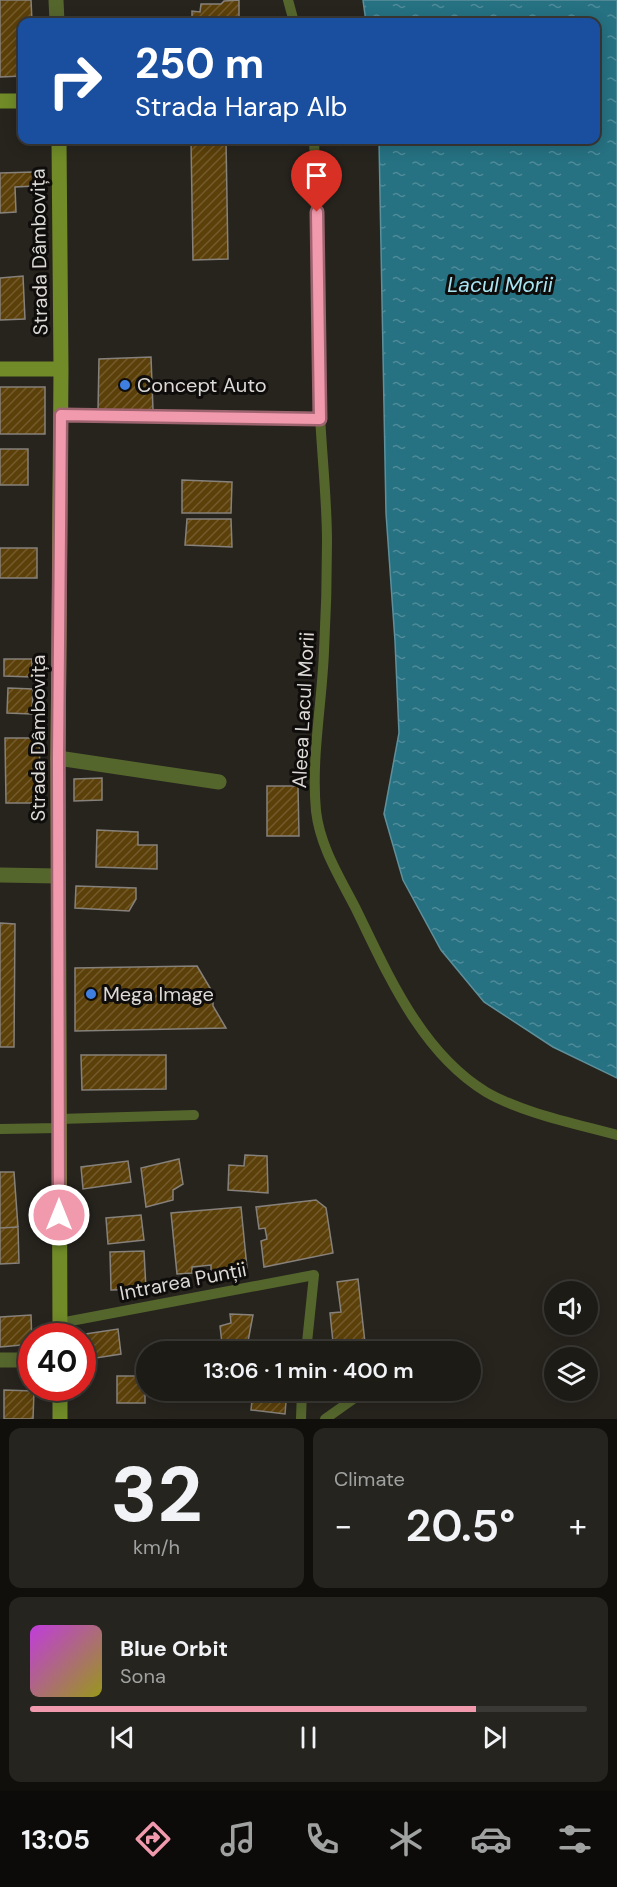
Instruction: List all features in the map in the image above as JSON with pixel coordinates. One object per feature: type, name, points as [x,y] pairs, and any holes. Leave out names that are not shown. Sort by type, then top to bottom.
[{"type":"street","points":[[56,0],[57,18]]},
{"type":"street","points":[[0,101],[18,101]]},
{"type":"street","name":"Strada Dâmbovița","points":[[59,144],[60,1323]]},
{"type":"street","points":[[0,369],[61,369]]},
{"type":"street","points":[[58,758],[219,782]]},
{"type":"street","points":[[0,875],[58,876]]},
{"type":"street","points":[[0,1360],[18,1360]]},
{"type":"street","points":[[60,1401],[60,1419]]},
{"type":"lane","points":[[288,0],[293,18]]},
{"type":"lane","name":"Aleea Lacul Morii","points":[[314,144],[320,419],[327,539],[324,651],[315,781],[316,813],[321,839],[384,967],[410,1012],[446,1059],[470,1081],[495,1096],[535,1111],[617,1135]]},
{"type":"lane","points":[[61,415],[320,419]]},
{"type":"lane","points":[[0,1129],[194,1115]]},
{"type":"lane","name":"Intrarea Punții","points":[[92,1323],[314,1275],[307,1341]]},
{"type":"lane","points":[[300,1419],[301,1401]]},
{"type":"lane","points":[[325,1419],[350,1401]]},
{"type":"water","name":"Lacul Morii","points":[[363,0],[617,0],[617,1078],[553,1047],[484,1002],[441,950],[403,880],[384,814],[399,733],[386,513],[379,144],[600,144],[600,18],[365,18]]},
{"type":"building","points":[[0,0],[31,0],[32,18],[18,18],[18,76],[0,77]]},
{"type":"building","points":[[239,0],[239,18],[192,18],[192,11],[200,12],[201,4],[221,4],[224,1]]},
{"type":"building","points":[[191,144],[226,144],[228,259],[193,260]]},
{"type":"building","points":[[33,172],[34,186],[15,187],[16,212],[0,213],[0,173]]},
{"type":"building","points":[[23,276],[25,319],[0,320],[0,278]]},
{"type":"building","name":"Concept Auto","points":[[151,357],[153,410],[98,411],[99,359]]},
{"type":"building","points":[[0,387],[45,387],[45,434],[0,434]]},
{"type":"building","points":[[0,449],[28,449],[28,485],[0,485]]},
{"type":"building","points":[[182,480],[232,482],[231,513],[182,513]]},
{"type":"building","points":[[187,519],[231,519],[232,547],[185,545]]},
{"type":"building","points":[[0,548],[37,548],[37,578],[0,578]]},
{"type":"building","points":[[4,659],[32,659],[32,677],[4,676]]},
{"type":"building","points":[[8,688],[33,689],[32,714],[7,713]]},
{"type":"building","points":[[5,738],[39,738],[41,803],[6,803]]},
{"type":"building","points":[[102,778],[102,800],[74,801],[74,779]]},
{"type":"building","points":[[267,786],[298,786],[299,836],[267,836]]},
{"type":"building","points":[[97,830],[138,832],[138,845],[157,845],[157,869],[96,867]]},
{"type":"building","points":[[76,886],[136,888],[136,899],[129,911],[75,908]]},
{"type":"building","points":[[0,923],[15,924],[14,1047],[0,1047]]},
{"type":"building","points":[[197,966],[213,993],[213,1006],[226,1028],[75,1031],[75,968]]},
{"type":"building","points":[[81,1055],[166,1055],[166,1089],[82,1090]]},
{"type":"building","points":[[245,1155],[267,1156],[268,1193],[228,1190],[229,1165],[244,1166]]},
{"type":"building","points":[[179,1159],[183,1184],[173,1190],[173,1200],[146,1207],[141,1168]]},
{"type":"building","points":[[128,1161],[131,1182],[83,1189],[81,1167]]},
{"type":"building","points":[[0,1172],[14,1172],[18,1227],[0,1228]]},
{"type":"building","points":[[316,1200],[326,1208],[333,1253],[264,1267],[261,1241],[267,1239],[265,1228],[259,1229],[256,1207]]},
{"type":"building","points":[[241,1207],[247,1268],[211,1271],[211,1265],[192,1267],[192,1273],[177,1274],[171,1213]]},
{"type":"building","points":[[141,1215],[144,1240],[108,1244],[106,1218]]},
{"type":"building","points":[[18,1227],[19,1263],[0,1264],[0,1228]]},
{"type":"building","points":[[144,1251],[146,1289],[111,1290],[110,1252]]},
{"type":"building","points":[[358,1279],[365,1341],[333,1341],[330,1313],[341,1312],[337,1282]]},
{"type":"building","points":[[230,1314],[253,1315],[248,1341],[222,1341],[220,1326],[231,1323]]},
{"type":"building","points":[[31,1315],[31,1323],[18,1323],[18,1345],[0,1347],[0,1317]]},
{"type":"building","points":[[118,1329],[121,1354],[96,1358],[96,1332]]},
{"type":"building","points":[[117,1376],[136,1376],[136,1401],[145,1401],[145,1403],[117,1403]]},
{"type":"building","points":[[4,1390],[18,1390],[18,1401],[34,1401],[33,1419],[4,1419]]},
{"type":"building","points":[[252,1401],[286,1401],[285,1414],[251,1410]]},
{"type":"place","name":"Concept Auto","points":[[125,385]]},
{"type":"place","name":"Mega Image","points":[[91,994]]},
{"type":"route","points":[[59,1215],[58,758],[61,415],[320,419],[317,212]]}]
